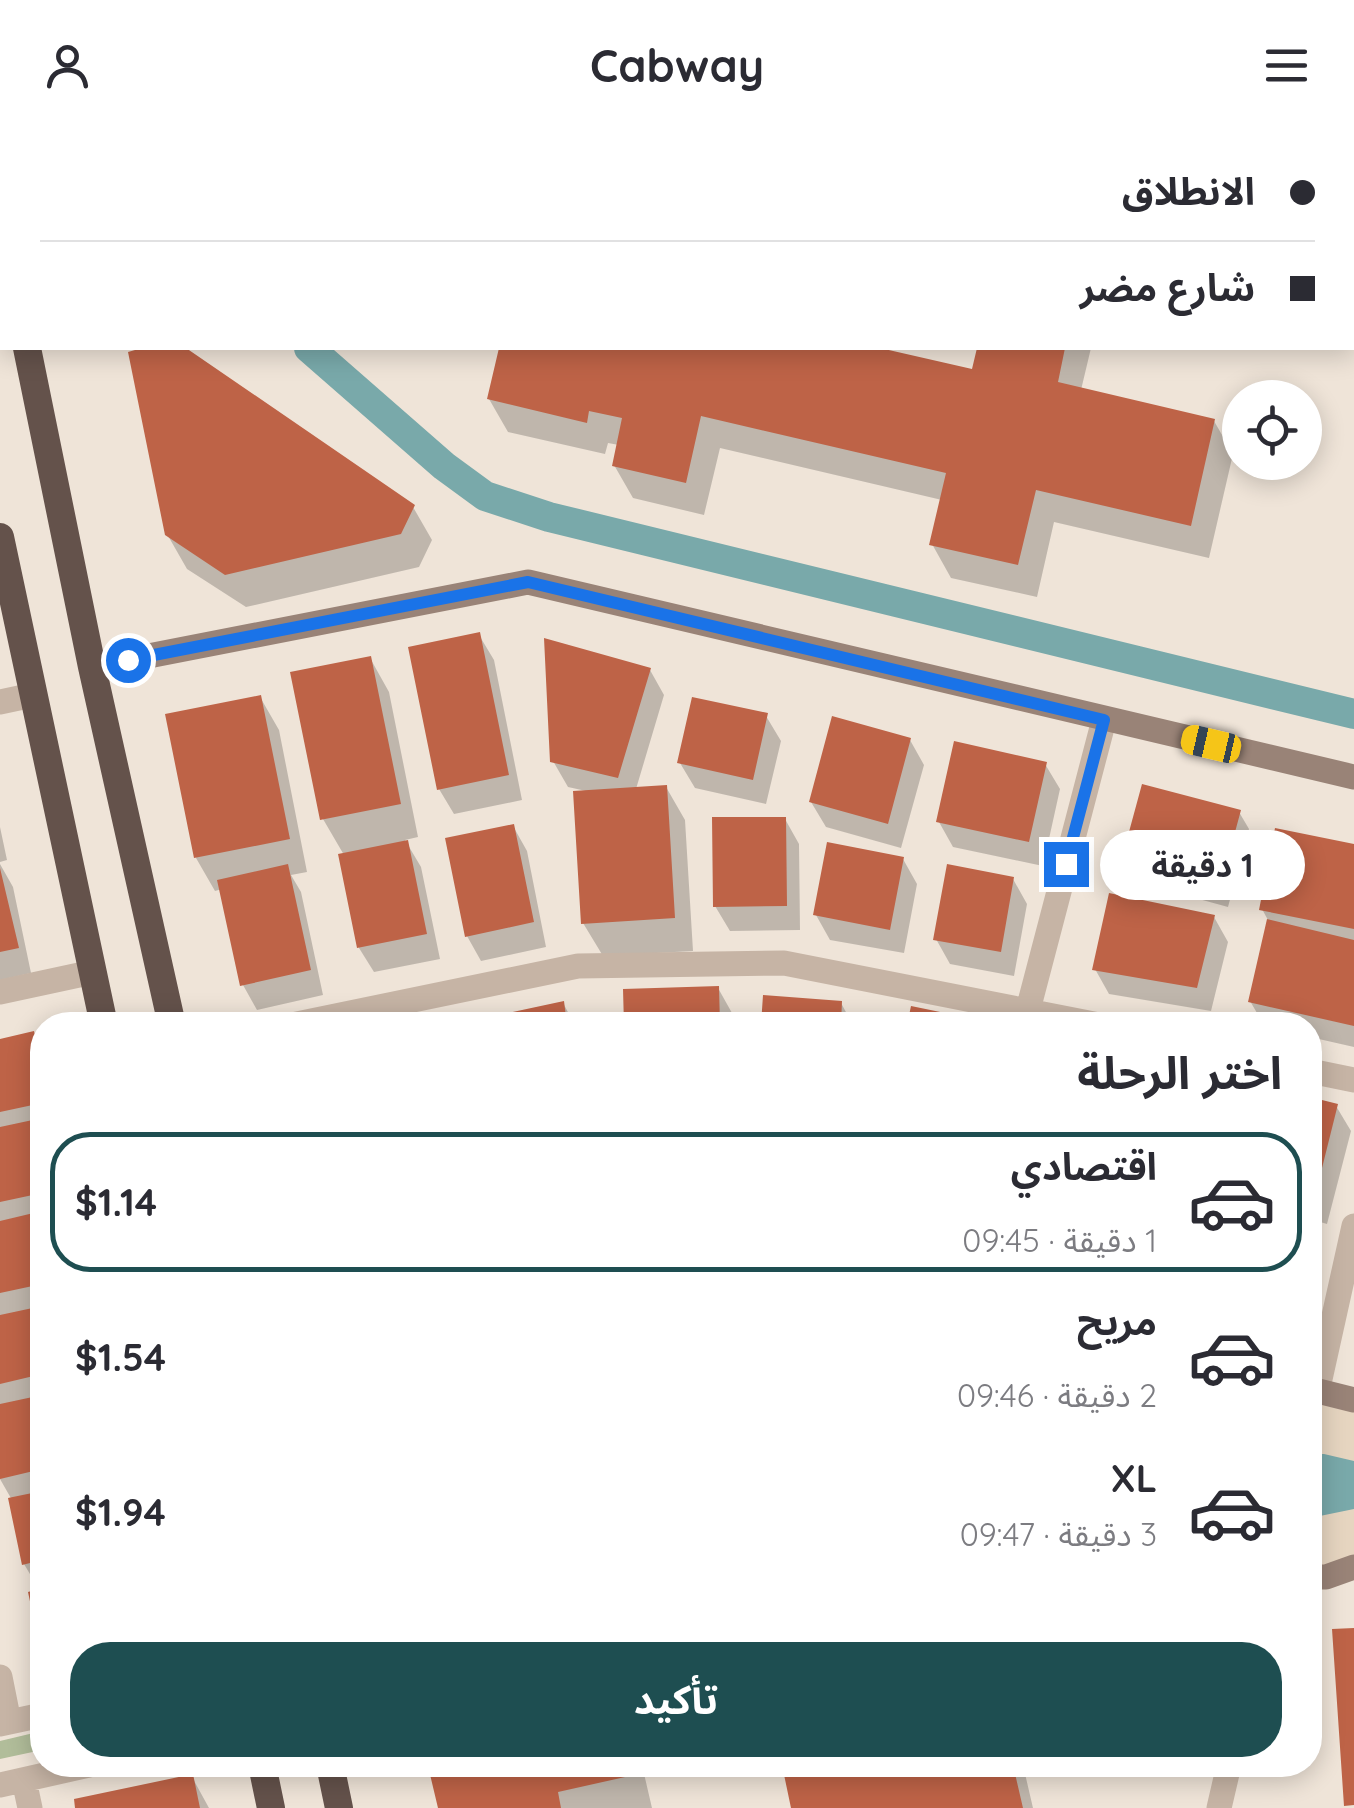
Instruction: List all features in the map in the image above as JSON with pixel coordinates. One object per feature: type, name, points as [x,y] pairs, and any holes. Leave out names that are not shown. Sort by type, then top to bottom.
[{"type":"highway","points":[[27,350],[92,668],[169,1012]]},
{"type":"highway","points":[[0,538],[101,1012]]},
{"type":"highway","points":[[265,1777],[272,1808]]},
{"type":"highway","points":[[333,1777],[340,1808]]},
{"type":"main road","points":[[92,668],[528,582],[1354,777]]},
{"type":"main road","points":[[1322,1390],[1354,1400]]},
{"type":"main road","points":[[1322,1577],[1354,1566]]},
{"type":"street","points":[[0,702],[33,695]]},
{"type":"street","points":[[1026,1012],[1104,720]]},
{"type":"street","points":[[355,1012],[578,966],[784,963],[1003,1012]]},
{"type":"street","points":[[0,992],[93,972]]},
{"type":"street","points":[[1322,1073],[1354,1080]]},
{"type":"street","points":[[1322,1356],[1354,1226]]},
{"type":"street","points":[[0,1677],[5,1723],[30,1718]]},
{"type":"street","points":[[1220,1808],[1226,1777]]},
{"type":"street","points":[[12,1782],[30,1808]]},
{"type":"green space","points":[[30,1734],[30,1753],[0,1759],[0,1741]]},
{"type":"shaded area","points":[[1322,1392],[1354,1400],[1354,1566],[1322,1574]]},
{"type":"water","points":[[1322,1454],[1354,1461],[1354,1509],[1322,1516]]},
{"type":"building","points":[[189,350],[415,505],[401,534],[225,575],[165,535],[128,352]]},
{"type":"building","points":[[499,350],[889,350],[972,369],[977,350],[1065,350],[1058,382],[1215,419],[1191,526],[1036,490],[1018,565],[929,545],[946,473],[701,416],[686,483],[612,466],[622,418],[589,411],[587,423],[487,399]]},
{"type":"building","points":[[480,632],[509,775],[437,790],[408,647]]},
{"type":"building","points":[[544,638],[651,668],[618,778],[550,762]]},
{"type":"building","points":[[371,656],[401,804],[320,820],[290,672]]},
{"type":"building","points":[[261,695],[290,839],[194,858],[165,714]]},
{"type":"building","points":[[692,697],[768,713],[753,780],[677,763]]},
{"type":"building","points":[[832,716],[911,738],[888,824],[809,802]]},
{"type":"building","points":[[954,741],[1047,762],[1029,842],[936,822]]},
{"type":"building","points":[[1142,784],[1241,810],[1219,891],[1120,865]]},
{"type":"building","points":[[667,785],[675,918],[581,924],[573,791]]},
{"type":"building","points":[[712,817],[786,817],[787,906],[713,907]]},
{"type":"building","points":[[514,824],[534,922],[465,937],[445,838]]},
{"type":"building","points":[[1275,828],[1354,844],[1354,929],[1259,910]]},
{"type":"building","points":[[408,840],[427,934],[357,948],[338,854]]},
{"type":"building","points":[[827,842],[904,857],[890,930],[813,915]]},
{"type":"building","points":[[288,864],[311,970],[240,986],[217,880]]},
{"type":"building","points":[[947,864],[1014,877],[1001,952],[933,940]]},
{"type":"building","points":[[0,868],[19,948],[0,952]]},
{"type":"building","points":[[1109,893],[1215,915],[1197,988],[1092,970]]},
{"type":"building","points":[[1267,919],[1354,940],[1354,1026],[1322,1019],[1322,1012],[1292,1012],[1248,1002]]},
{"type":"building","points":[[719,986],[720,1012],[624,1012],[623,989]]},
{"type":"building","points":[[763,995],[842,1001],[842,1012],[762,1012]]},
{"type":"building","points":[[564,1001],[565,1012],[513,1012]]},
{"type":"building","points":[[911,1006],[940,1012],[910,1012]]},
{"type":"building","points":[[30,1032],[30,1106],[0,1112],[0,1039]]},
{"type":"building","points":[[1322,1100],[1338,1104],[1322,1168]]},
{"type":"building","points":[[30,1121],[30,1196],[0,1202],[0,1127]]},
{"type":"building","points":[[30,1214],[30,1287],[0,1293],[0,1221]]},
{"type":"building","points":[[30,1309],[30,1377],[0,1384],[0,1315]]},
{"type":"building","points":[[30,1398],[30,1472],[0,1479],[0,1404]]},
{"type":"building","points":[[30,1493],[30,1563],[22,1565],[8,1498]]},
{"type":"building","points":[[1354,1628],[1354,1805],[1344,1806],[1332,1629]]},
{"type":"building","points":[[194,1777],[200,1808],[75,1808],[74,1799]]},
{"type":"building","points":[[431,1777],[625,1777],[558,1792],[561,1808],[438,1808]]},
{"type":"building","points":[[785,1777],[1016,1777],[1023,1808],[791,1808]]},
{"type":"waterway","points":[[311,350],[444,466],[485,496],[549,517],[1354,714]]},
{"type":"route","points":[[128,660],[528,582],[1104,720],[1066,864]]}]
